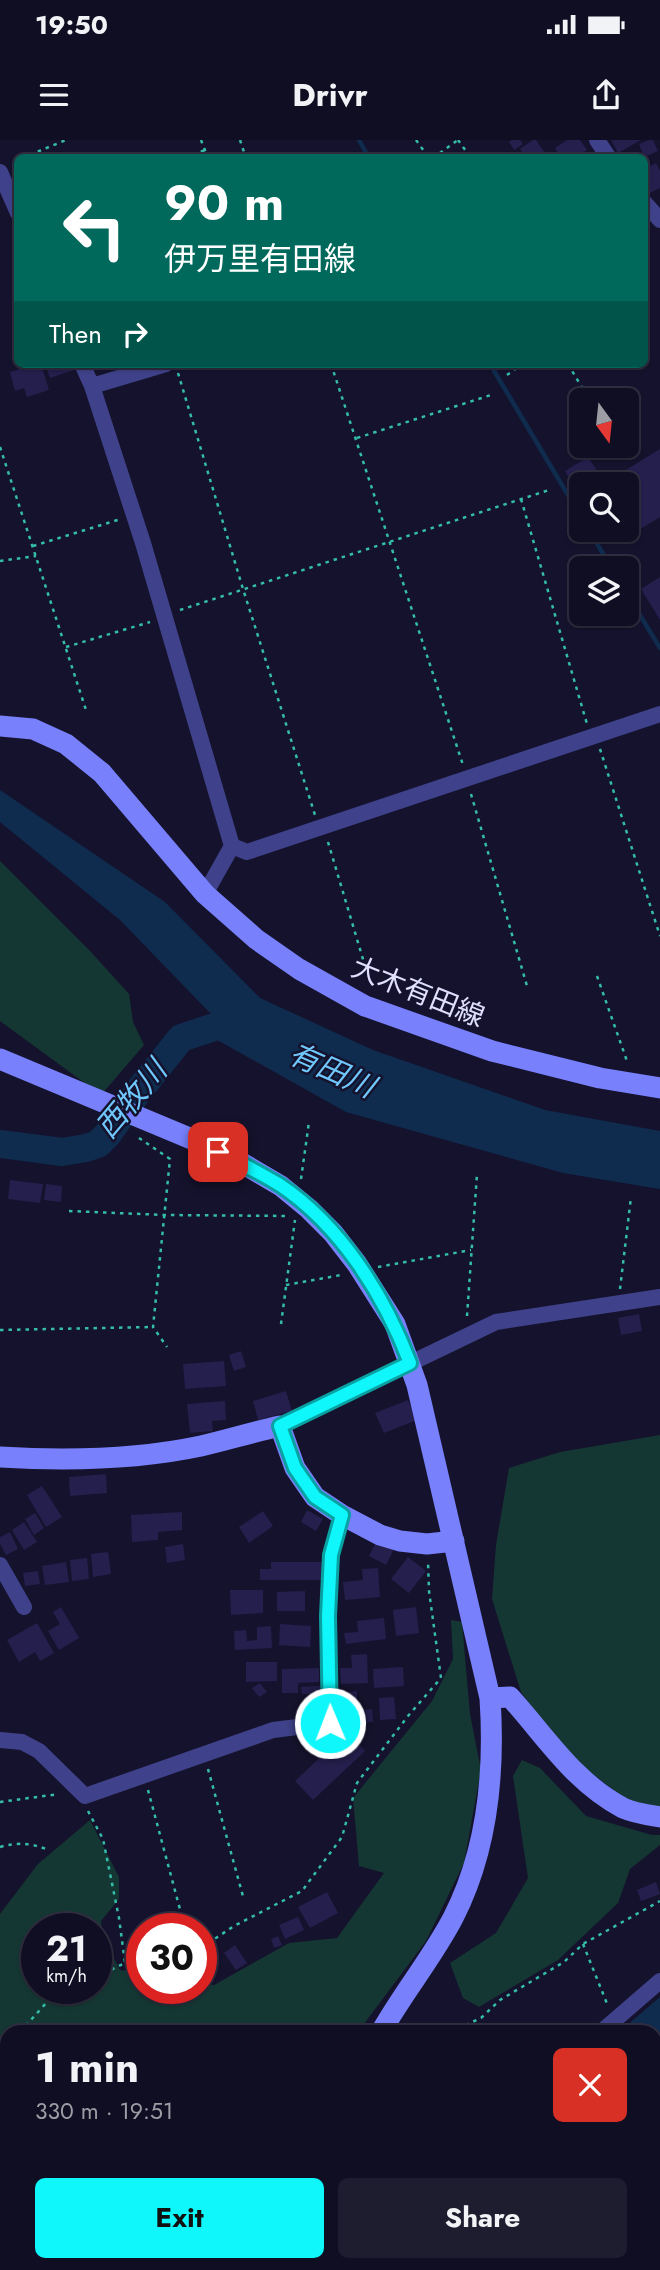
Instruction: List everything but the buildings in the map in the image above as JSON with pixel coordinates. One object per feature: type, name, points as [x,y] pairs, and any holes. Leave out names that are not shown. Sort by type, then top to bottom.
[{"type":"main road","name":"大木有田線","points":[[0,726],[33,729],[66,744],[102,773],[205,894],[256,939],[299,970],[365,1006],[492,1051],[600,1078],[660,1088]]},
{"type":"main road","points":[[0,1059],[92,1098],[141,1128],[242,1163],[281,1186],[333,1233],[357,1264],[395,1324],[410,1363],[454,1541],[490,1698],[493,1738],[488,1807],[476,1855],[453,1917],[385,2025]]},
{"type":"main road","points":[[0,1457],[49,1460],[130,1456],[200,1446],[280,1426],[295,1468],[315,1497],[342,1515],[380,1535],[400,1541],[427,1544],[454,1541]]},
{"type":"main road","points":[[490,1698],[510,1697],[554,1752],[590,1786],[625,1809],[660,1817]]},
{"type":"street","points":[[0,172],[14,204]]},
{"type":"street","points":[[84,368],[143,543],[232,846],[205,894]]},
{"type":"street","points":[[92,386],[172,368]]},
{"type":"street","points":[[232,846],[247,852],[660,714]]},
{"type":"street","points":[[280,1426],[496,1322],[660,1297]]},
{"type":"street","points":[[0,1740],[22,1742],[39,1751],[77,1795],[273,1730],[330,1723],[328,1616],[331,1555],[342,1515]]},
{"type":"street","points":[[0,1565],[24,1607]]},
{"type":"street","points":[[608,2025],[660,1981]]},
{"type":"path","points":[[32,154],[66,140]]},
{"type":"path","points":[[201,140],[206,154]]},
{"type":"path","points":[[416,140],[428,154]]},
{"type":"path","points":[[437,154],[458,140]]},
{"type":"path","points":[[195,154],[205,150]]},
{"type":"path","points":[[172,368],[315,815]]},
{"type":"path","points":[[332,368],[463,765]]},
{"type":"path","points":[[507,375],[517,368]]},
{"type":"path","points":[[570,368],[582,388]]},
{"type":"path","points":[[356,439],[494,394]]},
{"type":"path","points":[[0,447],[86,710]]},
{"type":"path","points":[[170,613],[549,490]]},
{"type":"path","points":[[521,499],[587,724]]},
{"type":"path","points":[[32,546],[124,518]]},
{"type":"path","points":[[0,561],[36,555]]},
{"type":"path","points":[[66,647],[156,620]]},
{"type":"path","points":[[598,743],[660,936]]},
{"type":"path","points":[[469,786],[527,986]]},
{"type":"path","points":[[326,833],[368,976]]},
{"type":"path","points":[[597,976],[628,1064]]},
{"type":"path","points":[[300,1189],[309,1122]]},
{"type":"path","points":[[141,1128],[170,1159],[153,1327],[167,1347]]},
{"type":"path","points":[[467,1315],[477,1174]]},
{"type":"path","points":[[619,1303],[631,1197]]},
{"type":"path","points":[[69,1211],[296,1217],[281,1324]]},
{"type":"path","points":[[0,1331],[153,1327]]},
{"type":"path","points":[[217,1937],[302,1891],[342,1837],[357,1783],[441,1678],[429,1591],[427,1544]]},
{"type":"path","points":[[205,1758],[244,1900]]},
{"type":"path","points":[[146,1781],[181,1913]]},
{"type":"path","points":[[0,1802],[77,1795],[85,1805],[103,1839],[119,1919],[125,1963],[112,1969]]},
{"type":"path","points":[[0,1847],[13,1843],[31,1844],[46,1849]]},
{"type":"path","points":[[466,2025],[481,2018],[500,2000],[564,1962],[583,1944],[660,1901]]},
{"type":"path","points":[[583,1944],[613,2020]]},
{"type":"path","points":[[26,2025],[45,2004]]},
{"type":"green space","points":[[0,861],[129,994],[133,1022],[144,1045],[101,1095],[0,1021]]},
{"type":"green space","points":[[660,1435],[660,1809],[627,1800],[565,1753],[521,1692],[492,1599],[496,1545],[509,1468],[560,1452]]},
{"type":"green space","points":[[451,1620],[462,1622],[470,1714],[481,1770],[464,1863],[426,1941],[363,2025],[0,2025],[0,1914],[38,1864],[90,1820],[119,1877],[119,1899],[108,1913],[21,1913],[21,2004],[112,2004],[112,1954],[120,1970],[126,1971],[126,2004],[217,2004],[217,1983],[289,1943],[337,1938],[384,1873],[359,1866],[353,1798],[432,1701],[453,1659]]},
{"type":"green space","points":[[522,1760],[540,1768],[586,1816],[660,1835],[660,1845],[630,1869],[618,1903],[558,1960],[479,2007],[463,1998],[450,1963],[496,1933],[528,1878],[513,1776]]},
{"type":"water","name":"有田川","points":[[0,790],[165,902],[260,998],[373,1050],[545,1110],[660,1131],[660,1189],[563,1173],[346,1112],[203,1032],[212,1015],[120,920],[0,822]]},
{"type":"water","points":[[660,1997],[660,2025],[627,2025]]},
{"type":"waterway","points":[[359,140],[367,154]]},
{"type":"waterway","points":[[492,368],[569,497]]},
{"type":"waterway","points":[[596,542],[604,556]]},
{"type":"waterway","points":[[639,613],[660,648]]},
{"type":"waterway","name":"西牧川","points":[[0,1144],[62,1152],[98,1144],[181,1038],[239,1019]]},
{"type":"route","points":[[218,1152],[281,1186],[333,1233],[357,1264],[395,1324],[410,1363],[280,1426],[295,1468],[315,1497],[342,1515],[331,1555],[328,1616],[330,1723]]}]
